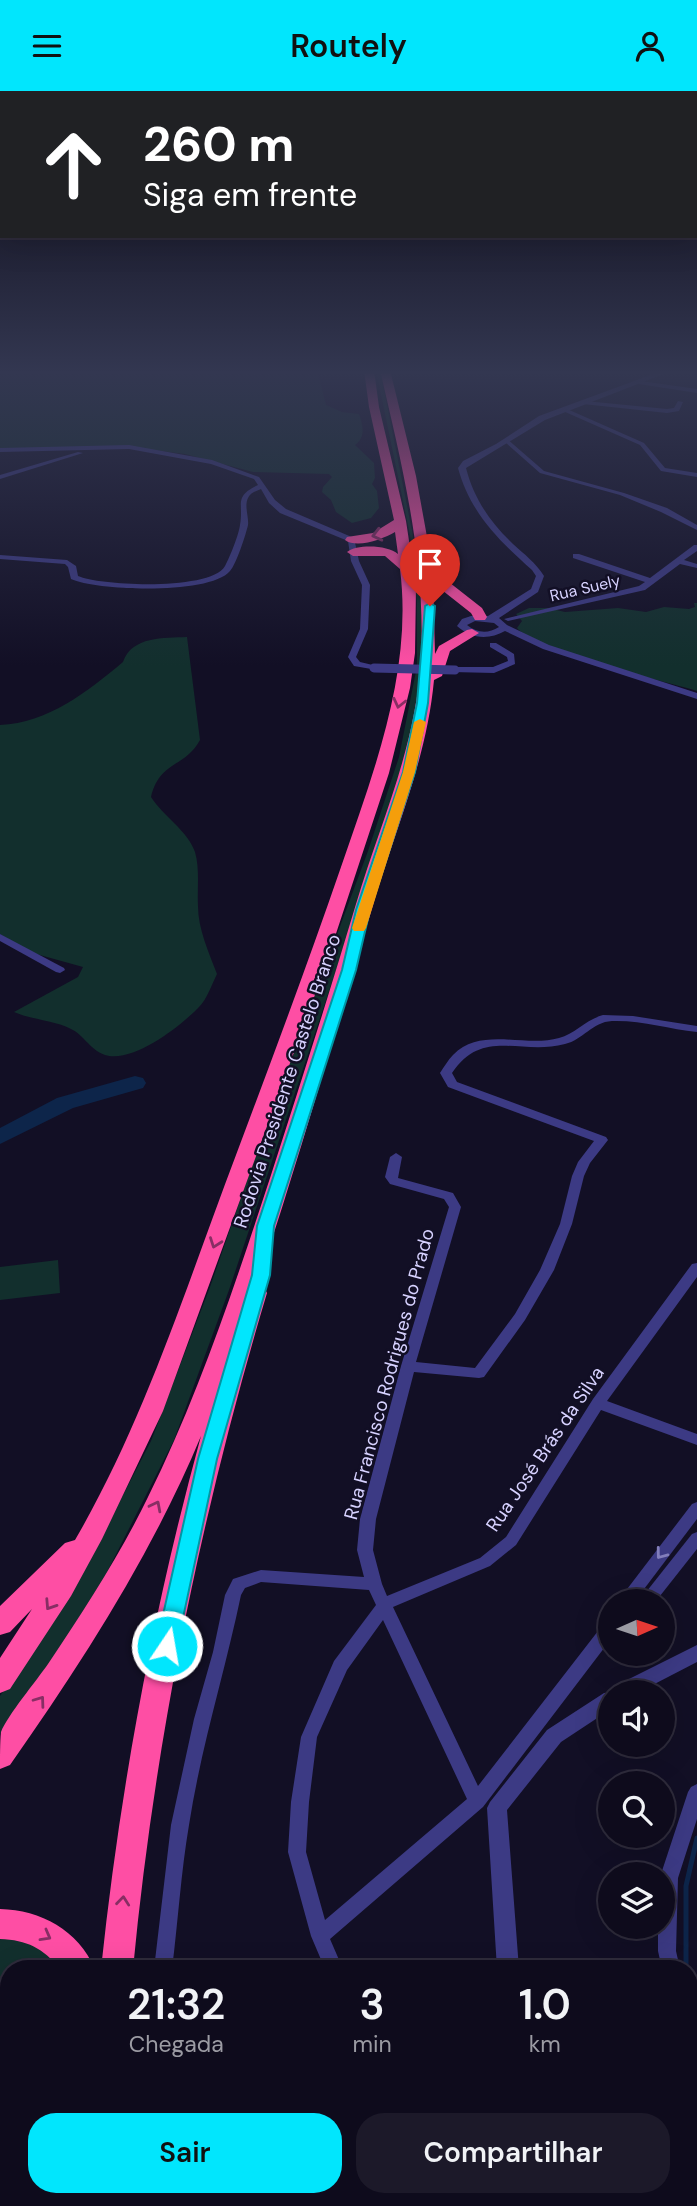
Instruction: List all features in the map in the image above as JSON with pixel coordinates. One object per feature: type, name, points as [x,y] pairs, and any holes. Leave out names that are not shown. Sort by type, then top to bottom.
[{"type":"highway","name":"Rodovia Presidente Castelo Branco","points":[[0,1681],[61,1588],[93,1532],[151,1411],[187,1320],[369,816],[403,688],[409,620],[407,568],[388,469]]},
{"type":"highway","name":"Rodovia Presidente Castelo Branco","points":[[0,1756],[50,1687],[96,1614],[159,1500],[201,1403],[265,1226],[349,970],[363,910],[409,772],[420,725],[428,660],[430,606],[421,526],[408,469]]},
{"type":"highway","points":[[352,546],[391,531],[400,521]]},
{"type":"highway","points":[[421,526],[436,577],[477,611],[498,621]]},
{"type":"highway","points":[[352,546],[390,553],[407,568]]},
{"type":"highway","points":[[420,725],[444,649],[475,634]]},
{"type":"highway","points":[[118,1960],[124,1892],[141,1772],[207,1459],[261,1275],[265,1226]]},
{"type":"highway","points":[[0,1624],[93,1532]]},
{"type":"highway","points":[[0,1924],[47,1933],[74,1960]]},
{"type":"street","points":[[0,477],[27,469]]},
{"type":"street","points":[[235,469],[247,472],[263,485],[272,501],[283,511],[352,546],[365,581],[366,597],[364,629],[352,657],[357,664],[374,668],[494,670],[512,661],[493,638]]},
{"type":"street","points":[[463,469],[467,489],[484,520],[535,568],[541,580],[529,596],[498,621],[462,624],[464,629],[475,634],[493,638],[520,637]]},
{"type":"street","points":[[538,469],[622,494],[697,528]]},
{"type":"street","points":[[662,469],[697,475]]},
{"type":"street","points":[[0,557],[66,562],[72,566],[74,577],[85,582],[205,582],[225,574],[228,569],[244,525],[243,500],[250,492],[263,485]]},
{"type":"street","name":"Rua Suely","points":[[498,621],[642,589],[697,547]]},
{"type":"street","points":[[576,557],[651,581]]},
{"type":"street","points":[[679,561],[697,566]]},
{"type":"street","points":[[498,621],[520,637],[597,665],[697,695]]},
{"type":"street","points":[[493,638],[498,621]]},
{"type":"street","points":[[0,937],[60,970]]},
{"type":"street","points":[[408,1366],[479,1373],[520,1317],[548,1270],[566,1224],[578,1176],[584,1163],[602,1140],[452,1084],[446,1073],[456,1057],[474,1046],[563,1041],[596,1019],[622,1018],[697,1029]]},
{"type":"street","name":"Rua Francisco Rodrigues do Prado","points":[[396,1157],[391,1177],[394,1181],[449,1196],[455,1206],[408,1366],[368,1519],[365,1550],[374,1584],[386,1603],[477,1801]]},
{"type":"street","name":"Rua José Brás da Silva","points":[[386,1603],[485,1562],[511,1541],[598,1403],[697,1267]]},
{"type":"street","points":[[598,1403],[697,1440]]},
{"type":"street","points":[[635,1589],[697,1508]]},
{"type":"street","points":[[657,1589],[697,1538]]},
{"type":"street","points":[[164,1960],[183,1812],[202,1719],[221,1652],[233,1595],[239,1583],[261,1576],[374,1584]]},
{"type":"street","points":[[330,1960],[320,1936],[297,1852],[300,1802],[309,1737],[340,1666],[386,1603]]},
{"type":"street","points":[[320,1936],[477,1801],[598,1645]]},
{"type":"street","points":[[645,1680],[697,1653]]},
{"type":"street","points":[[507,1960],[498,1808],[554,1736],[598,1707]]},
{"type":"street","points":[[669,1960],[669,1878],[697,1793]]},
{"type":"street","points":[[477,1801],[498,1808]]},
{"type":"green space","points":[[241,469],[374,469],[372,484],[377,491],[379,508],[371,518],[352,523],[336,512],[331,500],[322,492],[332,477],[329,474],[253,472]]},
{"type":"green space","points":[[396,469],[400,469],[422,581],[423,666],[412,734],[376,851],[229,1290],[174,1440],[106,1574],[40,1680],[0,1734],[0,1696],[48,1625],[106,1528],[151,1441],[210,1287],[264,1131],[368,851],[399,757],[417,666],[417,602],[410,535]]},
{"type":"green space","points":[[694,603],[697,603],[697,691],[574,656],[529,638],[517,628],[522,621],[516,614],[529,608],[565,612],[618,608],[646,612],[664,607],[689,609],[695,607]]},
{"type":"green space","points":[[187,637],[200,740],[187,756],[160,776],[151,797],[187,837],[195,852],[200,923],[217,974],[202,1004],[168,1033],[129,1054],[105,1055],[71,1029],[14,1012],[78,977],[83,967],[29,952],[0,934],[0,725],[34,719],[66,704],[123,662],[127,654],[141,643],[159,638]]},
{"type":"green space","points":[[58,1260],[60,1293],[0,1300],[0,1267]]},
{"type":"green space","points":[[0,1934],[28,1938],[56,1960],[0,1960]]},
{"type":"waterway","points":[[0,1137],[65,1103],[135,1083]]},
{"type":"waterway","points":[[686,1960],[686,1886],[697,1838]]},
{"type":"slow traffic","points":[[359,928],[409,772],[420,722]]},
{"type":"route","points":[[167,1646],[207,1459],[261,1275],[265,1226],[349,970],[363,910],[409,772],[423,703],[430,606]]}]
